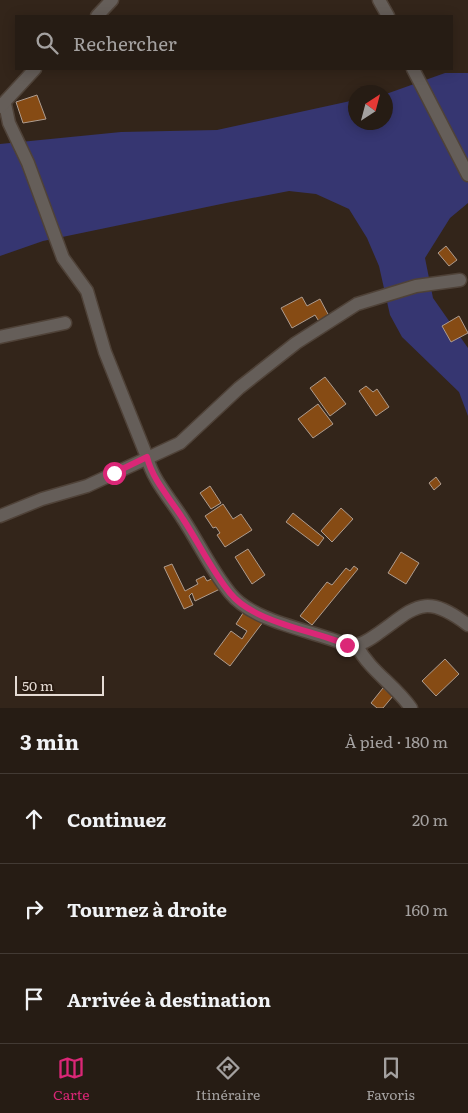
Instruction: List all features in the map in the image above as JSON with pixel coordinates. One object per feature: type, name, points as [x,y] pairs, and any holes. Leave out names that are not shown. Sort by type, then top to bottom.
[{"type":"street","points":[[98,15],[112,0]]},
{"type":"street","points":[[379,0],[387,15]]},
{"type":"street","points":[[34,70],[28,74],[2,106],[8,123],[31,170],[63,258],[87,291],[104,352],[147,457],[151,474],[185,521],[207,562],[230,594],[251,610],[347,645],[357,646],[410,610],[421,605],[437,606],[468,625]]},
{"type":"street","points":[[414,70],[468,175]]},
{"type":"street","points":[[0,516],[42,499],[87,486],[180,442],[239,388],[296,343],[358,304],[416,286],[460,280]]},
{"type":"street","points":[[0,337],[65,323]]},
{"type":"street","points":[[357,646],[368,663],[401,694],[411,708]]},
{"type":"shaded area","points":[[445,73],[468,73],[468,203],[450,218],[425,258],[433,298],[468,348],[468,416],[459,392],[402,337],[390,315],[379,266],[367,238],[349,209],[316,194],[289,191],[226,203],[43,241],[0,256],[0,144],[121,132],[217,130],[348,102],[348,130],[393,130],[393,92]]},
{"type":"building","points":[[37,95],[46,119],[23,123],[16,102]]},
{"type":"building","points":[[446,246],[457,260],[449,266],[438,253]]},
{"type":"building","points":[[302,297],[307,306],[320,299],[330,318],[320,323],[315,315],[292,328],[281,308]]},
{"type":"building","points":[[459,316],[468,333],[451,342],[442,326]]},
{"type":"building","points":[[325,377],[346,404],[330,416],[310,388]]},
{"type":"building","points":[[366,386],[373,392],[377,389],[389,407],[376,416],[359,391]]},
{"type":"building","points":[[318,404],[333,424],[313,438],[298,419]]},
{"type":"building","points":[[436,477],[441,484],[434,490],[429,483]]},
{"type":"building","points":[[210,486],[221,503],[211,509],[200,493]]},
{"type":"building","points":[[223,504],[233,519],[241,514],[252,530],[225,547],[217,535],[220,533],[216,527],[213,528],[205,516]]},
{"type":"building","points":[[341,508],[353,519],[332,542],[321,531]]},
{"type":"building","points":[[293,513],[324,538],[318,546],[286,522]]},
{"type":"building","points":[[248,549],[265,575],[252,584],[235,557]]},
{"type":"building","points":[[401,552],[419,563],[406,584],[388,573]]},
{"type":"building","points":[[172,564],[185,591],[198,584],[196,580],[204,576],[207,581],[214,578],[220,589],[195,601],[192,593],[189,596],[193,605],[184,609],[164,567]]},
{"type":"building","points":[[354,566],[358,569],[312,625],[300,616],[327,582],[332,585],[346,568],[350,571]]},
{"type":"building","points":[[245,610],[263,622],[230,666],[214,654],[231,631],[242,639],[247,631],[236,624]]},
{"type":"building","points":[[445,659],[459,674],[436,696],[422,681]]},
{"type":"building","points":[[383,688],[393,696],[383,708],[377,708],[371,703]]},
{"type":"route","points":[[114,473],[147,457],[151,474],[185,521],[207,562],[230,594],[251,610],[347,645]]}]
